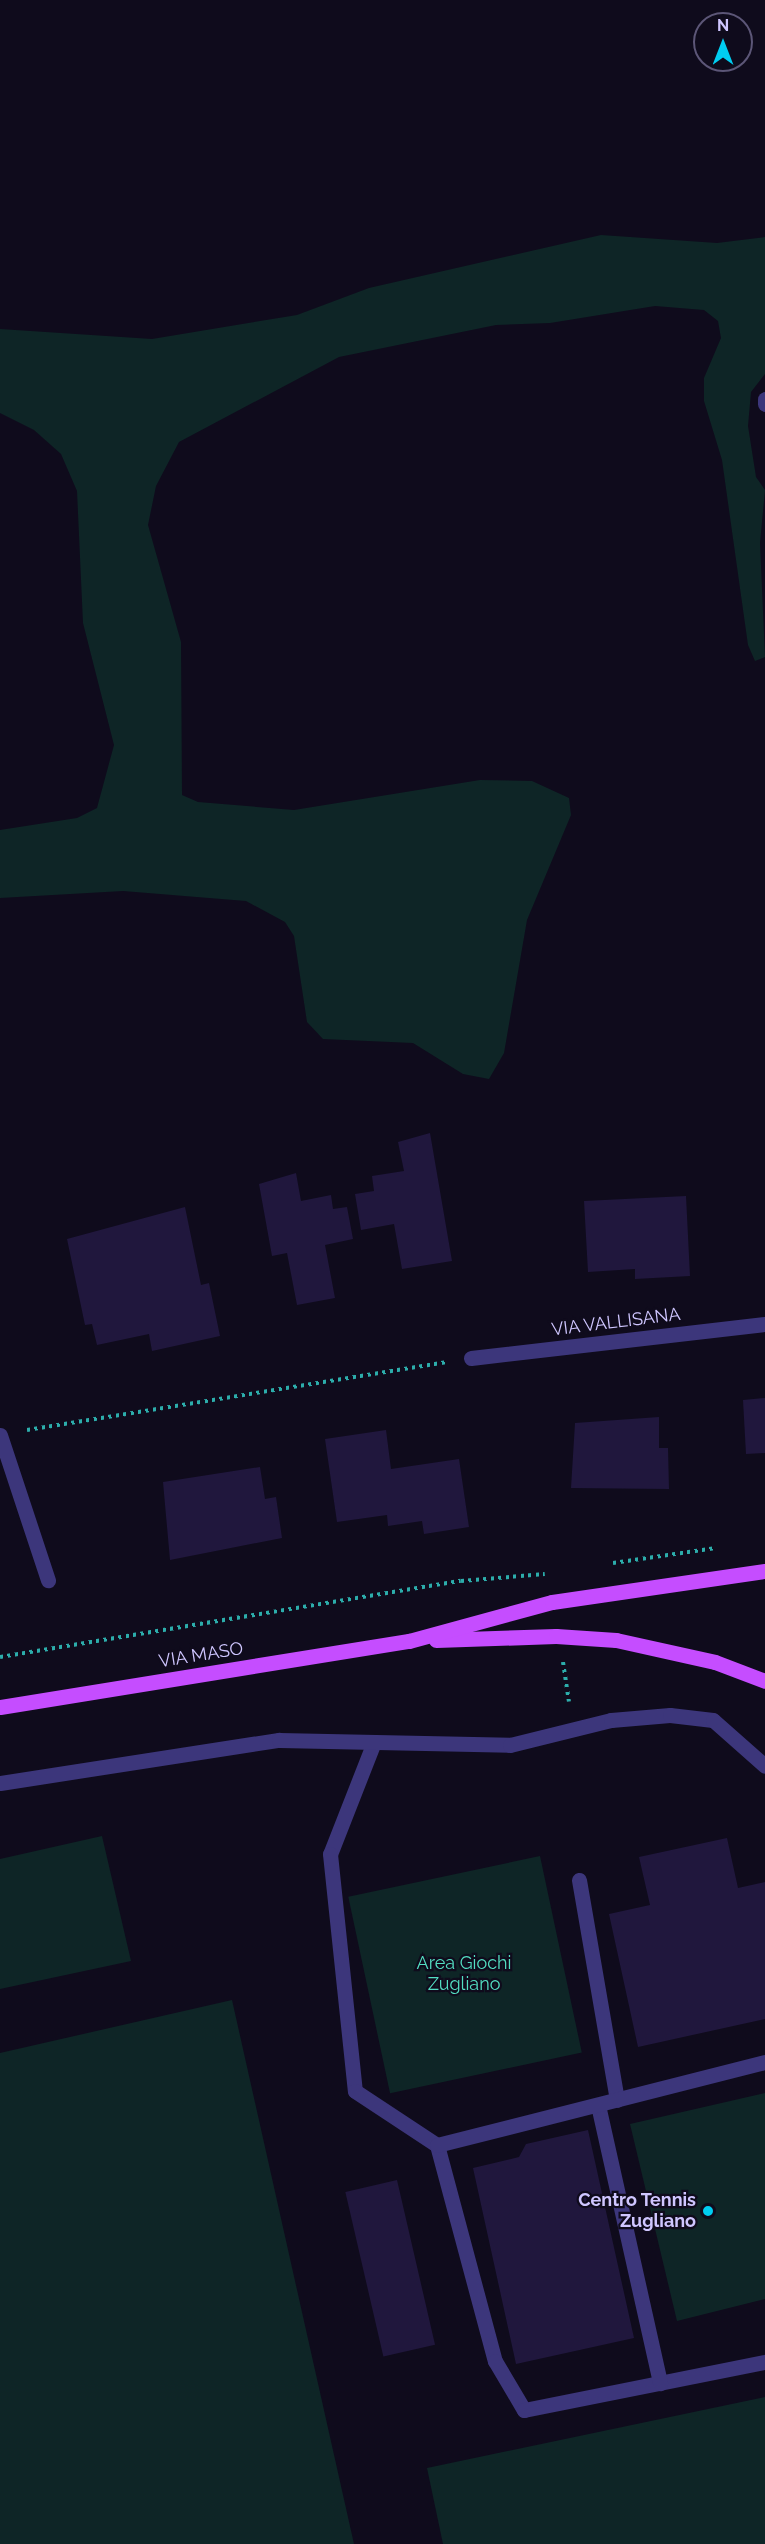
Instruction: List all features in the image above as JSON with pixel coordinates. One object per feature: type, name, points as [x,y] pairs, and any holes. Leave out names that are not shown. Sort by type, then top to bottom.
[{"type":"main road","points":[[409,1641],[552,1602],[765,1571]]},
{"type":"main road","points":[[409,1641],[556,1635],[616,1640],[714,1662],[765,1681]]},
{"type":"main road","name":"VIA MASO","points":[[0,1707],[409,1641]]},
{"type":"street","points":[[765,399],[765,404]]},
{"type":"street","name":"VIA VALLISANA","points":[[471,1358],[765,1324]]},
{"type":"street","points":[[1,1435],[48,1580]]},
{"type":"street","points":[[0,1783],[279,1740],[510,1745],[573,1729],[670,1715],[713,1720],[765,1766]]},
{"type":"street","points":[[374,1742],[330,1854],[355,2091],[437,2145],[495,2361],[524,2410],[765,2362]]},
{"type":"street","points":[[579,1880],[617,2100]]},
{"type":"street","points":[[437,2145],[765,2062]]},
{"type":"street","points":[[598,2105],[660,2384]]},
{"type":"path","points":[[1,1435],[471,1358]]},
{"type":"path","points":[[562,1649],[573,1729]]},
{"type":"green space","points":[[601,235],[717,243],[765,237],[765,374],[751,392],[748,426],[756,477],[765,490],[760,543],[765,657],[755,661],[748,645],[722,460],[704,401],[704,378],[721,338],[718,321],[704,310],[655,306],[550,323],[496,325],[339,357],[179,442],[156,486],[148,525],[181,642],[182,795],[198,802],[294,810],[480,780],[532,781],[569,798],[571,815],[527,920],[504,1053],[489,1079],[463,1074],[413,1043],[323,1039],[307,1022],[294,936],[285,922],[246,901],[123,891],[0,898],[0,830],[77,818],[97,808],[114,745],[83,623],[77,491],[61,454],[34,430],[0,413],[0,329],[152,339],[297,315],[369,288]]},
{"type":"green space","points":[[102,1836],[131,1961],[0,1989],[0,1859]]},
{"type":"green space","name":"Area Giochi Zugliano","points":[[540,1856],[582,2053],[390,2093],[348,1897]]},
{"type":"green space","points":[[232,2000],[354,2544],[0,2544],[0,2053]]},
{"type":"green space","name":"Centro Tennis Zugliano","points":[[765,2093],[765,2299],[677,2321],[630,2124]]},
{"type":"green space","points":[[765,2397],[765,2544],[443,2544],[427,2468]]},
{"type":"building","points":[[430,1133],[452,1261],[402,1269],[394,1224],[361,1230],[355,1194],[374,1191],[372,1176],[404,1171],[398,1142]]},
{"type":"building","points":[[296,1173],[301,1201],[331,1195],[333,1209],[347,1207],[353,1239],[325,1245],[335,1298],[297,1305],[287,1253],[272,1256],[259,1184]]},
{"type":"building","points":[[686,1196],[690,1276],[635,1279],[635,1269],[588,1272],[584,1201]]},
{"type":"building","points":[[185,1207],[201,1285],[209,1283],[220,1336],[152,1351],[149,1334],[97,1345],[92,1324],[85,1325],[67,1239]]},
{"type":"building","points":[[765,1398],[765,1453],[746,1454],[743,1400]]},
{"type":"building","points":[[659,1417],[659,1448],[668,1448],[669,1489],[571,1488],[575,1423]]},
{"type":"building","points":[[386,1430],[391,1469],[459,1459],[469,1527],[424,1534],[422,1521],[388,1526],[387,1515],[337,1522],[325,1439]]},
{"type":"building","points":[[260,1467],[265,1499],[276,1497],[282,1538],[170,1560],[163,1482]]},
{"type":"building","points":[[727,1838],[738,1888],[765,1882],[765,2019],[638,2047],[609,1914],[650,1905],[639,1857]]},
{"type":"building","points":[[588,2130],[634,2338],[516,2364],[473,2168],[519,2157],[526,2144]]},
{"type":"building","points":[[397,2180],[435,2345],[383,2357],[345,2192]]},
{"type":"place","name":"Centro Tennis Zugliano","points":[[708,2211]]}]
